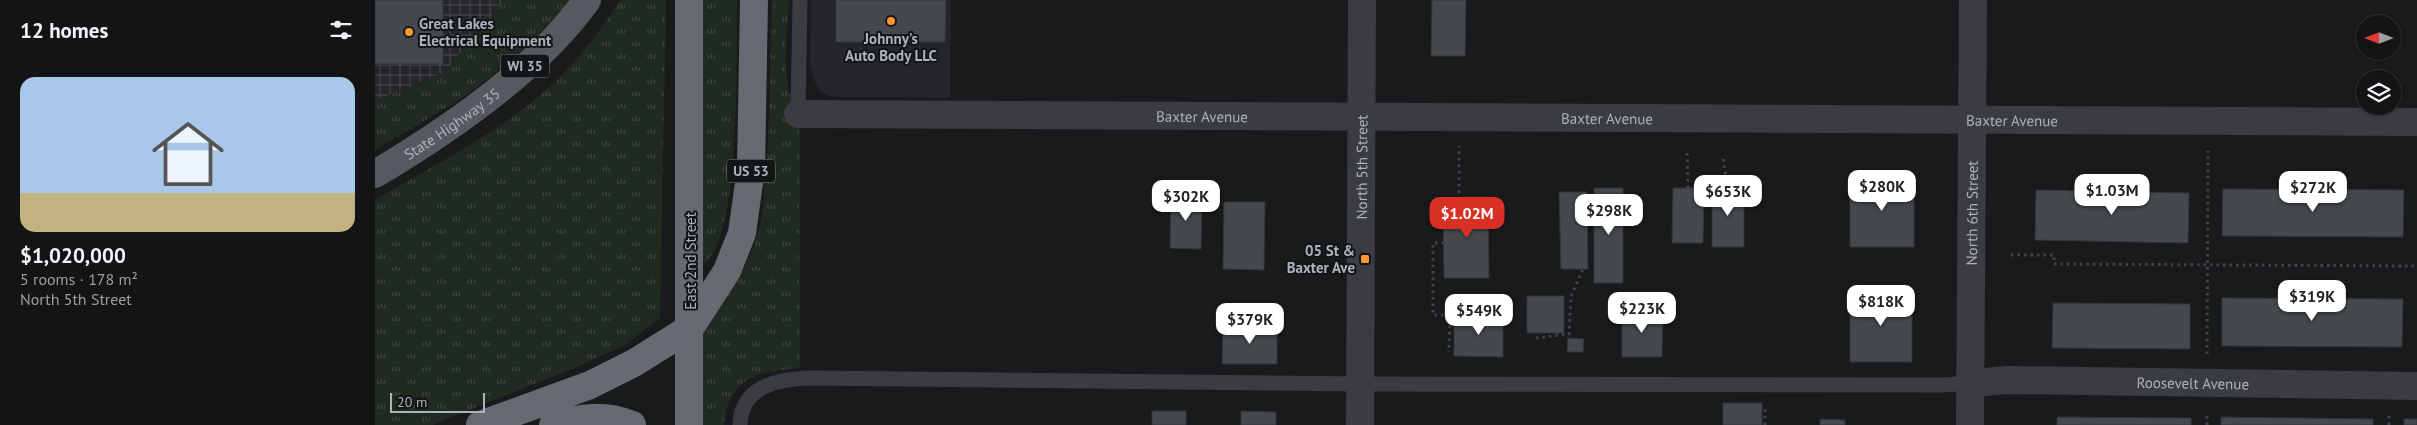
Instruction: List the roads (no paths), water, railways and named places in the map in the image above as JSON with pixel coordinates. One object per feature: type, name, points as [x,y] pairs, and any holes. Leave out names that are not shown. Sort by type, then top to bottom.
[{"type":"highway","name":"East 2nd Street","points":[[689,0],[690,328]]},
{"type":"highway","name":"East 2nd Street","points":[[690,328],[727,271],[741,233],[751,169],[754,0]]},
{"type":"highway","name":"US 53","points":[[481,425],[590,385],[634,363],[690,328]]},
{"type":"highway","points":[[689,425],[690,328]]},
{"type":"highway","points":[[553,425],[590,417],[614,419],[632,425]]},
{"type":"main road","name":"State Highway 35","points":[[375,174],[418,149],[483,101],[551,45],[587,0]]},
{"type":"street","name":"North 5th Street","points":[[1360,425],[1362,0]]},
{"type":"street","name":"North 6th Street","points":[[1970,425],[1973,0]]},
{"type":"street","name":"Baxter Avenue","points":[[797,114],[2417,122]]},
{"type":"street","name":"Roosevelt Avenue","points":[[1971,383],[2002,380],[2417,386]]},
{"type":"lane","points":[[797,114],[800,0]]},
{"type":"lane","points":[[740,425],[744,404],[751,395],[761,387],[793,378],[1360,384],[1941,386],[1971,383]]},
{"type":"place","name":"Johnny's Auto Body LLC","points":[[891,21]]},
{"type":"place","name":"Great Lakes Electrical Equipment","points":[[409,32]]},
{"type":"place","name":"05 St & Baxter Ave","points":[[1365,259]]}]
